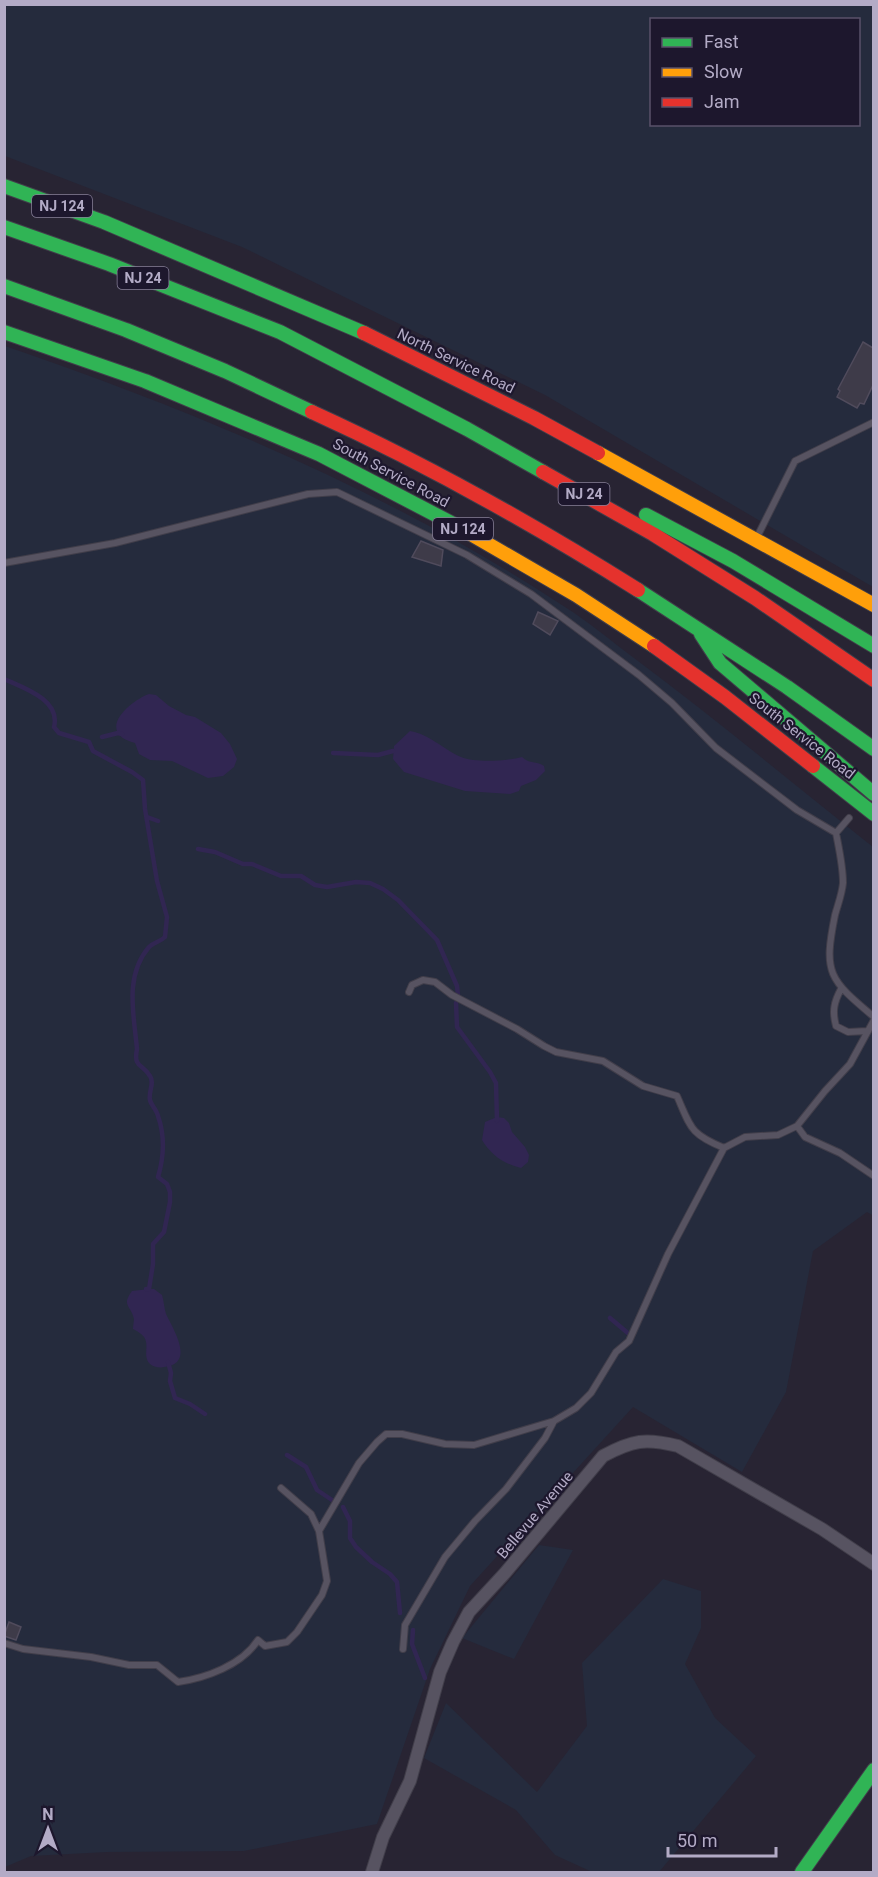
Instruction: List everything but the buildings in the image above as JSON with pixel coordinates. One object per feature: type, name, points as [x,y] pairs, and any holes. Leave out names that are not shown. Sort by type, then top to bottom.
[{"type":"main road","name":"North Service Road","points":[[4,186],[104,222],[341,322],[534,418],[873,605]]},
{"type":"main road","name":"NJ 24","points":[[4,227],[109,264],[280,332],[467,429],[654,534],[755,598],[873,680]]},
{"type":"main road","points":[[6,287],[125,329],[238,378],[344,427],[493,505],[617,576],[696,625],[873,749]]},
{"type":"main road","name":"South Service Road","points":[[4,332],[145,381],[319,454],[459,527],[576,595],[669,656],[725,697],[873,814]]},
{"type":"main road","points":[[467,429],[677,530],[873,646]]},
{"type":"main road","points":[[696,625],[720,663],[873,794]]},
{"type":"main road","points":[[802,1872],[873,1770]]},
{"type":"street","name":"Bellevue Avenue","points":[[372,1872],[383,1837],[411,1781],[440,1672],[469,1612],[505,1573],[603,1456],[625,1444],[655,1440],[678,1446],[822,1529],[873,1564]]},
{"type":"lane","points":[[756,540],[795,461],[873,422]]},
{"type":"lane","points":[[4,563],[115,543],[298,497],[337,492],[467,555],[531,594],[639,675],[672,703],[716,748],[797,810],[836,833],[842,862],[843,885],[829,955],[832,973],[842,989],[873,1018],[850,1064],[797,1125],[778,1135],[745,1137],[724,1148],[668,1254],[629,1341],[616,1352],[591,1393],[576,1408],[554,1421],[474,1445],[445,1444],[402,1434],[386,1434],[360,1463],[319,1531]]},
{"type":"lane","points":[[836,833],[849,818]]},
{"type":"lane","points":[[409,992],[412,986],[423,980],[435,982],[452,994],[556,1052],[603,1061],[644,1086],[677,1096],[690,1127],[706,1141],[724,1148]]},
{"type":"lane","points":[[842,989],[832,1014],[836,1026],[848,1032],[867,1031]]},
{"type":"lane","points":[[797,1125],[805,1137],[840,1153],[873,1176]]},
{"type":"lane","points":[[403,1649],[405,1624],[446,1557],[475,1521],[506,1489],[545,1438],[554,1421]]},
{"type":"lane","points":[[4,1643],[32,1650],[129,1665],[157,1665],[178,1682],[229,1666],[253,1648],[258,1640],[265,1646],[287,1642],[297,1632],[322,1595],[327,1581],[319,1531],[311,1514],[281,1488]]},
{"type":"shaded area","points":[[5,5],[873,5],[873,587],[545,395],[242,247],[5,156]]},
{"type":"shaded area","points":[[5,346],[150,399],[293,459],[363,492],[499,566],[591,625],[695,704],[873,847],[874,1216],[867,1212],[813,1251],[786,1392],[742,1472],[633,1407],[470,1586],[430,1669],[377,1824],[244,1851],[107,1852],[31,1856],[5,1867]]},
{"type":"shaded area","points":[[149,694],[156,695],[169,706],[195,717],[221,733],[230,744],[237,759],[234,767],[223,776],[208,778],[172,761],[150,760],[139,754],[135,743],[121,737],[118,733],[117,721],[126,709]]},
{"type":"shaded area","points":[[410,731],[430,738],[454,754],[467,759],[491,761],[522,757],[527,761],[544,766],[545,771],[536,780],[521,786],[519,791],[510,794],[465,791],[404,772],[393,759],[394,746]]},
{"type":"shaded area","points":[[497,1117],[504,1118],[509,1123],[512,1132],[529,1155],[528,1162],[521,1168],[498,1158],[482,1140],[485,1122]]},
{"type":"shaded area","points":[[154,1289],[162,1295],[166,1314],[180,1345],[179,1360],[164,1367],[153,1366],[148,1361],[146,1340],[133,1329],[133,1314],[127,1303],[132,1291]]},
{"type":"shaded area","points":[[539,1545],[573,1550],[514,1659],[462,1638]]},
{"type":"shaded area","points":[[663,1579],[701,1591],[701,1628],[685,1664],[715,1718],[756,1756],[659,1872],[592,1872],[555,1855],[516,1810],[424,1758],[446,1703],[537,1792],[587,1726],[582,1663]]},
{"type":"waterway","points":[[4,679],[47,702],[55,718],[54,727],[59,733],[89,742],[93,751],[143,780],[145,809],[157,881],[167,917],[165,937],[149,947],[141,958],[133,983],[136,1060],[151,1079],[150,1100],[157,1114],[163,1139],[162,1162],[158,1177],[167,1184],[170,1192],[164,1232],[153,1244],[153,1264],[149,1289],[146,1289]]},
{"type":"waterway","points":[[102,737],[122,734]]},
{"type":"waterway","points":[[333,753],[378,755],[393,751]]},
{"type":"waterway","points":[[147,817],[158,821]]},
{"type":"waterway","points":[[198,849],[215,852],[243,864],[252,864],[281,876],[301,876],[315,885],[327,887],[356,882],[370,883],[383,889],[398,900],[437,940],[457,986],[458,995]]},
{"type":"waterway","points":[[456,1003],[457,1027],[496,1083],[497,1121]]},
{"type":"waterway","points":[[610,1318],[629,1334]]},
{"type":"waterway","points":[[168,1362],[175,1398],[205,1414]]},
{"type":"waterway","points":[[287,1455],[306,1467],[317,1490],[332,1500]]},
{"type":"waterway","points":[[343,1507],[350,1521],[350,1538],[356,1547],[397,1582],[400,1613]]},
{"type":"waterway","points":[[413,1630],[412,1644],[425,1678]]},
{"type":"traffic: fast","points":[[4,186],[104,222],[364,333]]},
{"type":"traffic: fast","points":[[4,227],[109,264],[280,332],[467,429],[543,472]]},
{"type":"traffic: fast","points":[[4,286],[126,330],[225,371],[312,412]]},
{"type":"traffic: fast","points":[[4,332],[145,381],[319,454],[457,526]]},
{"type":"traffic: fast","points":[[646,515],[733,561],[874,646]]},
{"type":"traffic: fast","points":[[638,590],[787,687],[874,749]]},
{"type":"traffic: fast","points":[[701,634],[720,663],[874,794]]},
{"type":"traffic: fast","points":[[813,766],[874,814]]},
{"type":"traffic: fast","points":[[802,1872],[874,1770]]},
{"type":"traffic: slow","points":[[598,453],[874,605]]},
{"type":"traffic: slow","points":[[457,526],[576,595],[654,646]]},
{"type":"traffic: jam","points":[[364,333],[534,418],[598,453]]},
{"type":"traffic: jam","points":[[312,412],[478,495],[638,590]]},
{"type":"traffic: jam","points":[[543,472],[653,534],[755,598],[874,680]]},
{"type":"traffic: jam","points":[[654,646],[725,697],[813,766]]}]
